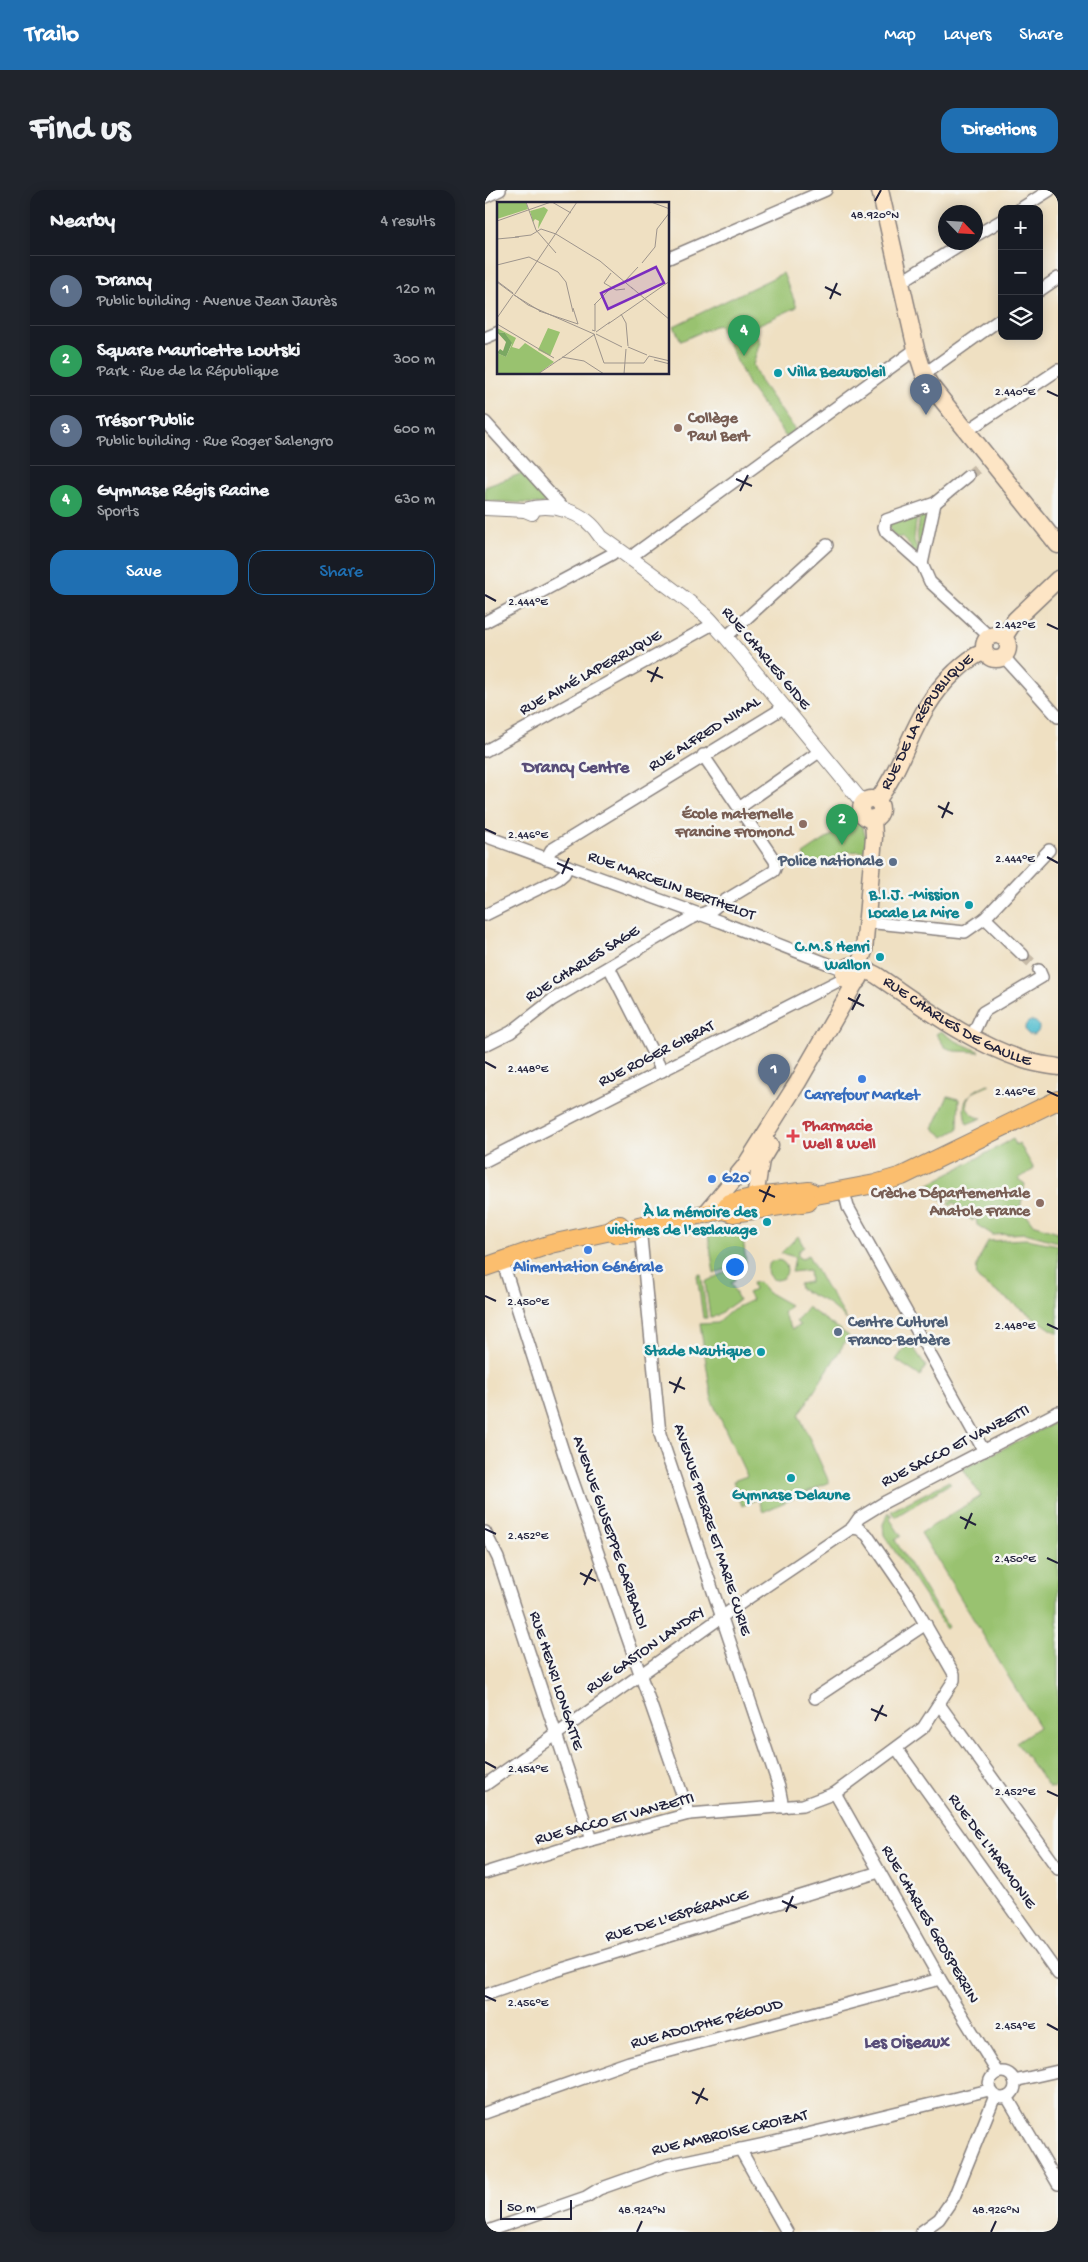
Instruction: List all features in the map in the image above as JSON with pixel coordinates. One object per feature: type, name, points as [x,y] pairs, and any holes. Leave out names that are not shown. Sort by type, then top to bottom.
[{"type":"main road","points":[[880,190],[915,348],[924,374],[967,431],[984,462],[1058,545]]},
{"type":"main road","name":"RUE DE LA RÉPUBLIQUE","points":[[866,922],[874,837],[873,818],[880,811],[870,802],[886,788],[922,711],[933,694],[971,658],[993,642],[1058,579]]},
{"type":"main road","points":[[993,642],[1009,645],[1003,656]]},
{"type":"main road","points":[[772,1209],[755,1198],[747,1181],[803,1075],[848,999],[852,974],[864,950],[866,922]]},
{"type":"main road","name":"RUE CHARLES DE GAULLE","points":[[852,974],[869,970],[935,1016],[971,1038],[1024,1060],[1058,1067]]},
{"type":"main road","points":[[732,1211],[730,1203],[809,1191],[816,1195],[844,1191],[903,1176],[943,1158],[982,1136],[1058,1087]]},
{"type":"main road","points":[[982,1136],[1021,1120],[1058,1100]]},
{"type":"main road","points":[[752,1170],[781,1194]]},
{"type":"main road","points":[[706,1213],[752,1170]]},
{"type":"main road","points":[[485,1267],[551,1244],[611,1231],[616,1226],[633,1224],[639,1227],[706,1213],[772,1209],[811,1201],[816,1195]]},
{"type":"street","points":[[485,197],[500,190]]},
{"type":"street","points":[[670,258],[826,190]]},
{"type":"street","points":[[1026,205],[1050,190]]},
{"type":"street","points":[[983,231],[998,222]]},
{"type":"street","points":[[901,282],[951,250]]},
{"type":"street","points":[[1043,288],[1058,278]]},
{"type":"street","points":[[924,374],[998,321]]},
{"type":"street","points":[[485,338],[497,333]]},
{"type":"street","points":[[632,559],[652,541],[915,348]]},
{"type":"street","points":[[967,431],[1058,370]]},
{"type":"street","points":[[485,422],[563,511]]},
{"type":"street","points":[[968,476],[935,504],[889,517],[884,523],[884,530],[922,564],[930,582],[993,642]]},
{"type":"street","points":[[922,564],[935,504]]},
{"type":"street","points":[[485,508],[525,510],[535,507],[563,511]]},
{"type":"street","name":"RUE CHARLES GIDE","points":[[563,511],[575,514],[598,532],[601,537],[669,585],[679,595],[705,614],[726,637],[819,752],[870,802]]},
{"type":"street","points":[[726,637],[827,545]]},
{"type":"street","points":[[485,621],[612,554],[617,548]]},
{"type":"street","name":"RUE AIMÉ LAPERRUQUE","points":[[485,751],[713,624]]},
{"type":"street","points":[[1003,656],[1058,717]]},
{"type":"street","name":"RUE ALFRED NIMAL","points":[[547,858],[551,850],[783,708]]},
{"type":"street","points":[[703,756],[739,808],[819,752]]},
{"type":"street","name":"RUE CHARLES SAGE","points":[[485,1045],[511,1032],[553,1000],[700,914],[713,910],[719,904],[774,871],[776,866],[739,808]]},
{"type":"street","name":"RUE MARCELIN BERTHELOT","points":[[485,836],[700,914],[852,974]]},
{"type":"street","points":[[866,922],[965,932],[972,929],[985,918],[1049,850]]},
{"type":"street","points":[[485,915],[558,878],[564,874],[568,866]]},
{"type":"street","points":[[985,918],[1023,956]]},
{"type":"street","points":[[609,967],[662,1071]]},
{"type":"street","points":[[971,1038],[983,1012],[1040,973]]},
{"type":"street","name":"RUE ROGER GIBRAT","points":[[485,1161],[852,974]]},
{"type":"street","points":[[844,1191],[848,1208],[984,1451]]},
{"type":"street","name":"AVENUE PIERRE ET MARIE CURIE","points":[[639,1227],[660,1434],[706,1575],[723,1617],[779,1787],[783,1807]]},
{"type":"street","name":"AVENUE GIUSEPPE GARIBALDI","points":[[502,1260],[568,1467],[689,1814]]},
{"type":"street","name":"RUE SACCO ET VANZETTI","points":[[852,1528],[859,1518],[881,1504],[1058,1412]]},
{"type":"street","points":[[852,1528],[859,1529],[867,1535],[871,1512]]},
{"type":"street","name":"RUE GASTON LANDRY","points":[[485,1785],[555,1737],[639,1675],[852,1528]]},
{"type":"street","name":"RUE HENRI LONGATTE","points":[[485,1532],[498,1558],[555,1737],[591,1840]]},
{"type":"street","name":"RUE SACCO ET VANZETTI","points":[[485,1873],[591,1840],[689,1814],[803,1805],[835,1793],[923,1728],[954,1680],[954,1674],[926,1624],[867,1535]]},
{"type":"street","points":[[815,1698],[926,1624]]},
{"type":"street","points":[[939,1704],[1058,1870]]},
{"type":"street","name":"RUE DE L'HARMONIE","points":[[897,1748],[1058,1974]]},
{"type":"street","name":"RUE CHARLES GROSPERRIN","points":[[835,1793],[940,1979],[997,2072]]},
{"type":"street","name":"RUE DE L'ESPÉRANCE","points":[[485,1995],[879,1872]]},
{"type":"street","name":"RUE ADOLPHE PÉGOUD","points":[[485,2113],[629,2062],[940,1979]]},
{"type":"street","points":[[1015,2081],[1058,2071]]},
{"type":"street","points":[[921,2232],[939,2219],[954,2197],[992,2093],[989,2081],[997,2072],[1008,2073],[1015,2081]]},
{"type":"street","points":[[1007,2097],[1013,2092],[1015,2081]]},
{"type":"street","points":[[992,2093],[1007,2097],[1058,2184]]},
{"type":"street","name":"RUE AMBROISE CROIZAT","points":[[485,2232],[586,2197],[599,2189],[654,2169],[740,2148],[992,2093]]},
{"type":"street","points":[[740,2148],[787,2232]]},
{"type":"green space","points":[[783,273],[797,307],[753,327],[760,342],[753,365],[760,381],[795,430],[786,437],[749,386],[719,324],[681,341],[674,326]]},
{"type":"green space","points":[[523,473],[547,499],[542,504],[485,501],[485,487]]},
{"type":"green space","points":[[919,511],[925,511],[928,516],[921,553],[917,537]]},
{"type":"green space","points":[[917,514],[914,540],[919,554],[910,550],[911,547],[901,537],[897,538],[891,533],[889,524]]},
{"type":"green space","points":[[859,817],[867,840],[866,851],[846,852],[812,869],[803,854]]},
{"type":"green space","points":[[941,1031],[954,1040],[980,1052],[954,1051],[945,1047],[936,1034]]},
{"type":"green space","points":[[990,1085],[978,1090],[972,1093],[981,1087]]},
{"type":"green space","points":[[971,1094],[967,1102],[968,1109],[974,1115],[982,1118],[967,1124],[964,1109],[967,1099]]},
{"type":"green space","points":[[948,1096],[959,1099],[958,1129],[944,1137],[933,1128]]},
{"type":"green space","points":[[1013,1139],[1016,1145],[1019,1143],[1034,1169],[1018,1179],[1025,1184],[1019,1214],[1024,1212],[1033,1224],[1058,1232],[1058,1242],[1025,1233],[993,1235],[977,1225],[975,1210],[973,1221],[964,1215],[964,1211],[954,1203],[951,1206],[947,1203],[965,1194],[964,1190],[945,1201],[934,1196],[926,1186]]},
{"type":"green space","points":[[742,1229],[746,1263],[739,1265],[737,1257],[734,1257],[735,1265],[714,1274],[708,1234]]},
{"type":"green space","points":[[798,1236],[804,1247],[798,1251],[798,1257],[802,1259],[808,1255],[826,1288],[847,1320],[826,1302],[800,1289],[799,1284],[810,1282],[809,1270],[792,1272],[795,1257],[781,1253]]},
{"type":"green space","points":[[1027,1239],[1058,1245],[1058,1334],[979,1280],[977,1275],[977,1266],[988,1241]]},
{"type":"green space","points":[[773,1260],[781,1260],[787,1266],[787,1274],[781,1280],[773,1280],[767,1274],[767,1266]]},
{"type":"green space","points":[[731,1269],[735,1281],[731,1283],[739,1300],[716,1316],[710,1317],[705,1282]]},
{"type":"green space","points":[[701,1274],[707,1318],[703,1318],[697,1275]]},
{"type":"green space","points":[[759,1282],[767,1292],[790,1305],[783,1313],[792,1329],[800,1325],[796,1322],[807,1307],[849,1336],[799,1415],[829,1482],[763,1512],[758,1499],[742,1506],[733,1481],[747,1476],[712,1401],[700,1324],[717,1323],[733,1309],[752,1300],[748,1293],[754,1290],[752,1283]]},
{"type":"green space","points":[[909,1341],[926,1366],[920,1376],[896,1360]]},
{"type":"green space","points":[[1058,1421],[1058,1785],[1054,1788],[1049,1787],[1016,1742],[1039,1727],[921,1533],[981,1496],[963,1469]]},
{"type":"green space","points":[[949,1481],[951,1483],[895,1517],[891,1511]]},
{"type":"green space","points":[[889,1512],[892,1517],[890,1519],[901,1536],[895,1540],[948,1627],[946,1629],[884,1535],[883,1524]]},
{"type":"water","points":[[1029,1021],[1035,1021],[1039,1028],[1035,1035],[1029,1035],[1025,1031],[1025,1025]]},
{"type":"tunnel","points":[[968,476],[980,466]]},
{"type":"tunnel","points":[[1023,955],[1039,970]]},
{"type":"place","name":"Gymnase Régis Racine","points":[[744,356]]},
{"type":"place","name":"Villa Beausoleil","points":[[778,373]]},
{"type":"place","name":"Trésor Public","points":[[926,415]]},
{"type":"place","name":"Collège Paul Bert","points":[[678,428]]},
{"type":"place","name":"École maternelle Francine Fromond","points":[[803,824]]},
{"type":"place","name":"Square Mauricette Loutski","points":[[842,845]]},
{"type":"place","name":"Police nationale","points":[[893,862]]},
{"type":"place","name":"B.I.J. -Mission Locale La Mire","points":[[969,905]]},
{"type":"place","name":"C.M.S Henri Wallon","points":[[880,957]]},
{"type":"place","name":"Carrefour Market","points":[[862,1079]]},
{"type":"place","name":"Drancy","points":[[774,1095]]},
{"type":"place","name":"Pharmacie Well & Well","points":[[793,1136]]},
{"type":"place","name":"G20","points":[[712,1179]]},
{"type":"place","name":"Crèche Départementale Anatole France","points":[[1040,1203]]},
{"type":"place","name":"À la mémoire des victimes de l'esclavage","points":[[767,1222]]},
{"type":"place","name":"Alimentation Générale","points":[[588,1250]]},
{"type":"place","name":"Centre Culturel Franco-Berbère","points":[[838,1332]]},
{"type":"place","name":"Stade Nautique","points":[[761,1352]]},
{"type":"place","name":"Gymnase Delaune","points":[[791,1478]]},
{"type":"district","name":"Drancy Centre","points":[[576,768]]},
{"type":"district","name":"Les Oiseaux","points":[[907,2043]]}]
